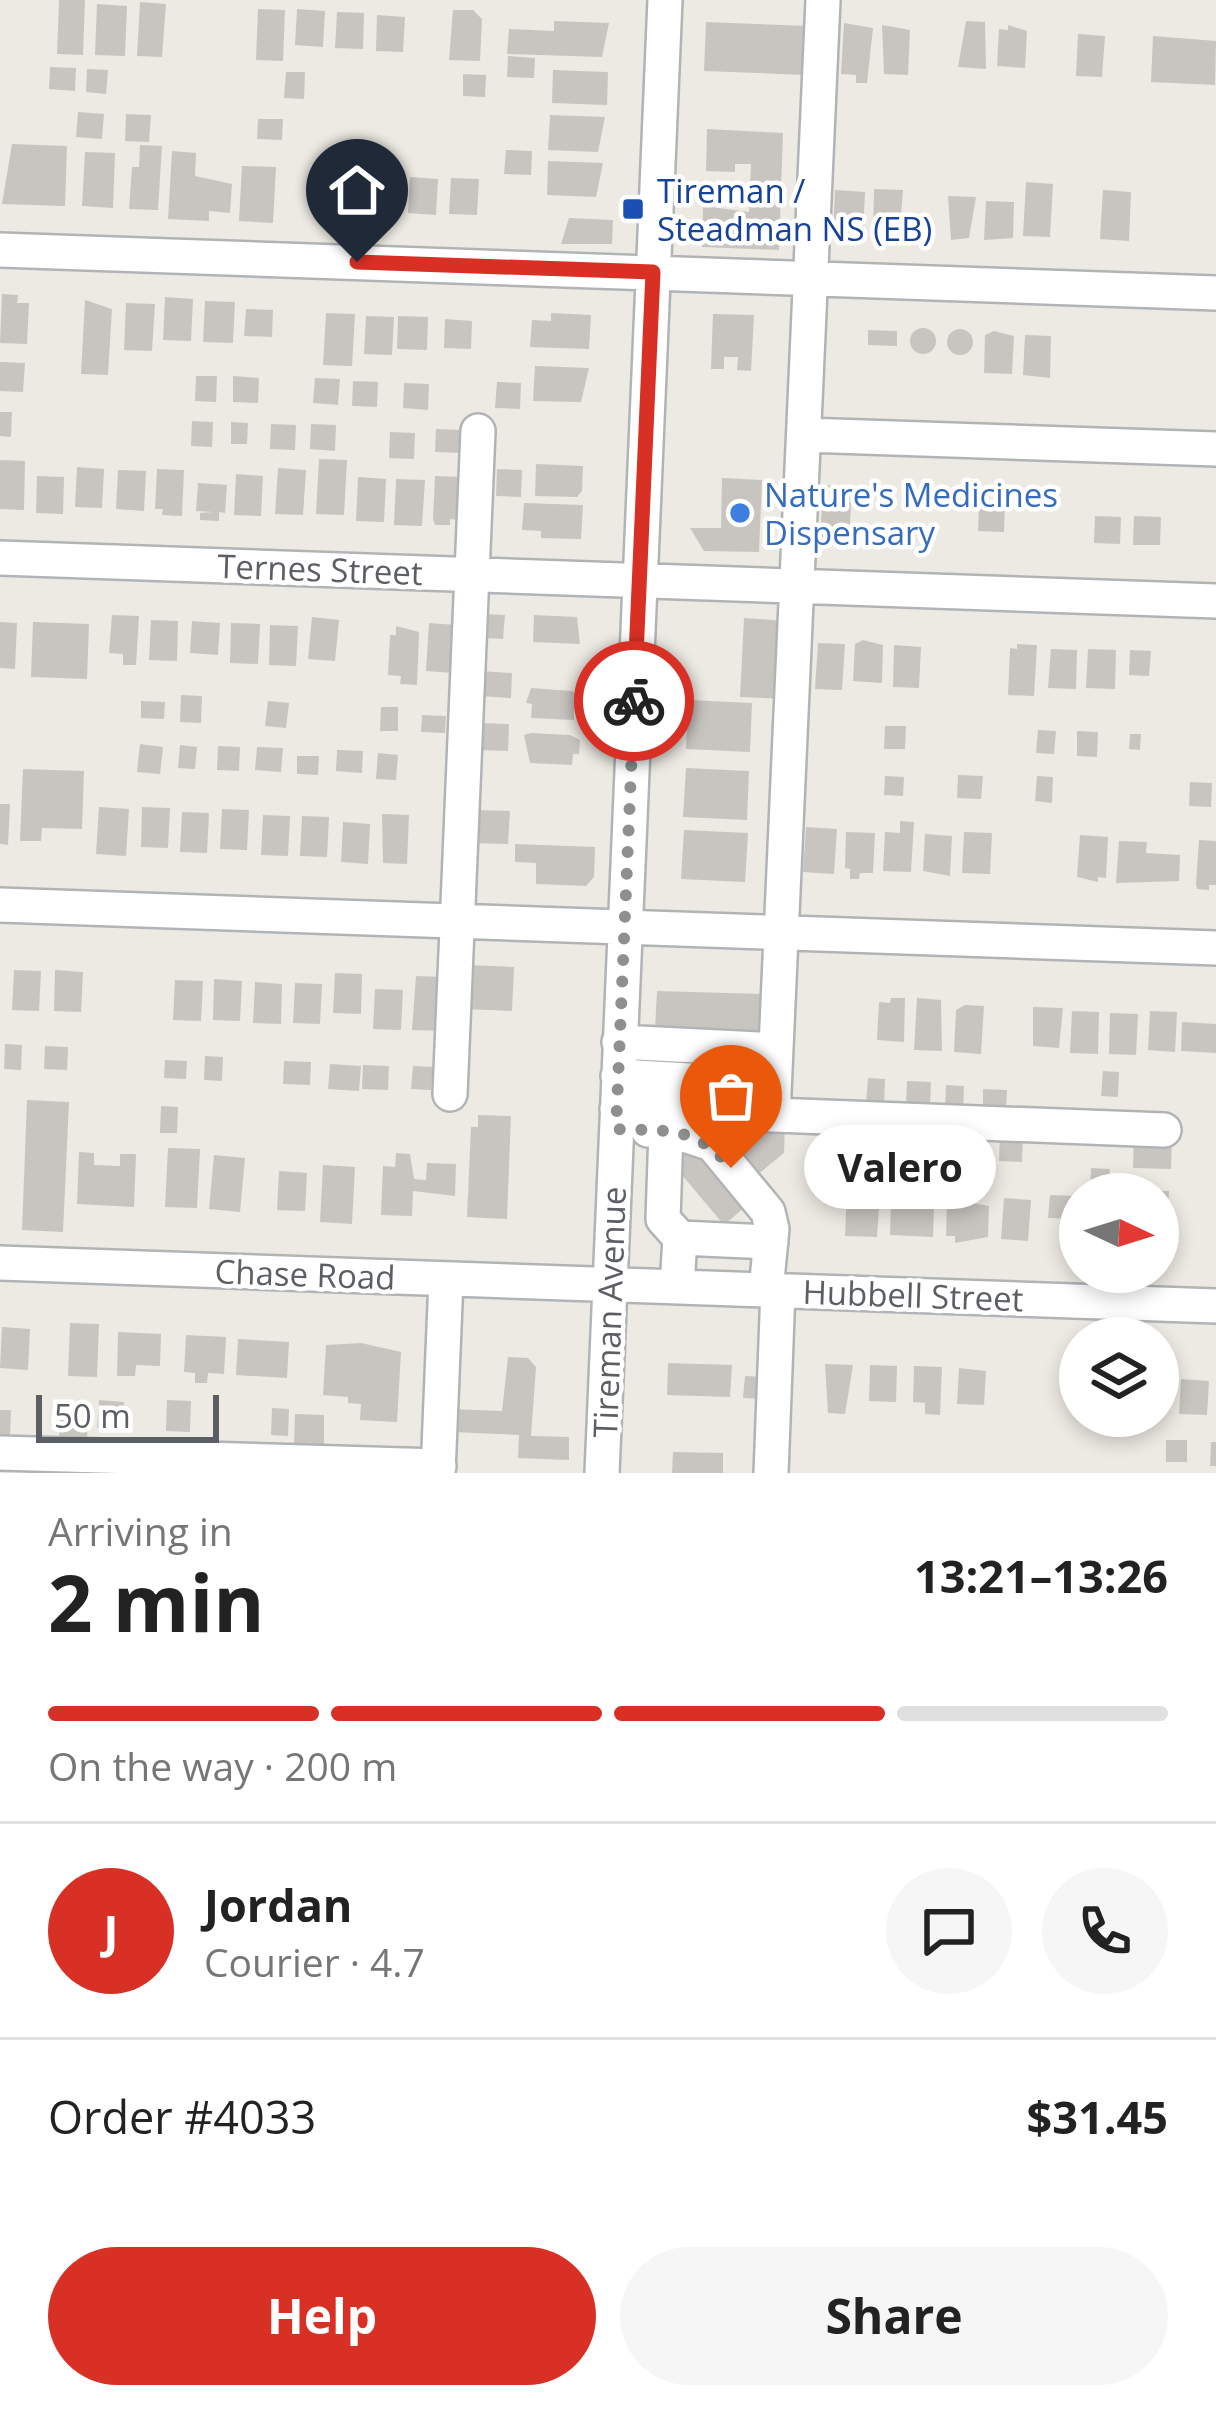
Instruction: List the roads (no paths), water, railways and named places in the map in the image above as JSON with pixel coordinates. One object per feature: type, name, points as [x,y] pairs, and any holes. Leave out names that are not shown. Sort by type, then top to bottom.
[{"type":"street","name":"Tireman Avenue","points":[[602,1473],[665,0]]},
{"type":"street","points":[[764,1094],[776,1050],[823,0]]},
{"type":"street","points":[[0,250],[1216,292]]},
{"type":"street","points":[[450,1094],[478,431]]},
{"type":"street","points":[[805,435],[1216,448]]},
{"type":"street","name":"Ternes Street","points":[[0,558],[1216,601]]},
{"type":"street","points":[[0,905],[1216,948]]},
{"type":"street","points":[[617,1089],[776,1050]]},
{"type":"street","points":[[617,1089],[706,1081]]},
{"type":"street","points":[[617,1089],[764,1094],[1164,1130]]},
{"type":"street","points":[[617,1089],[666,1131],[712,1144],[768,1212],[771,1473]]},
{"type":"street","points":[[666,1131],[677,1287]]},
{"type":"street","points":[[612,1218],[771,1242]]},
{"type":"street","name":"Chase Road","points":[[0,1263],[610,1284]]},
{"type":"street","points":[[0,1453],[438,1469],[446,1279]]},
{"type":"street","name":"Hubbell Street","points":[[610,1284],[1216,1306]]},
{"type":"tunnel","points":[[706,1081],[744,1083]]},
{"type":"place","name":"Tireman / Steadman NS (EB)","points":[[633,209]]},
{"type":"place","name":"Nature's Medicines Dispensary","points":[[740,513]]},
{"type":"place","name":"Valero","points":[[731,1168]]}]
